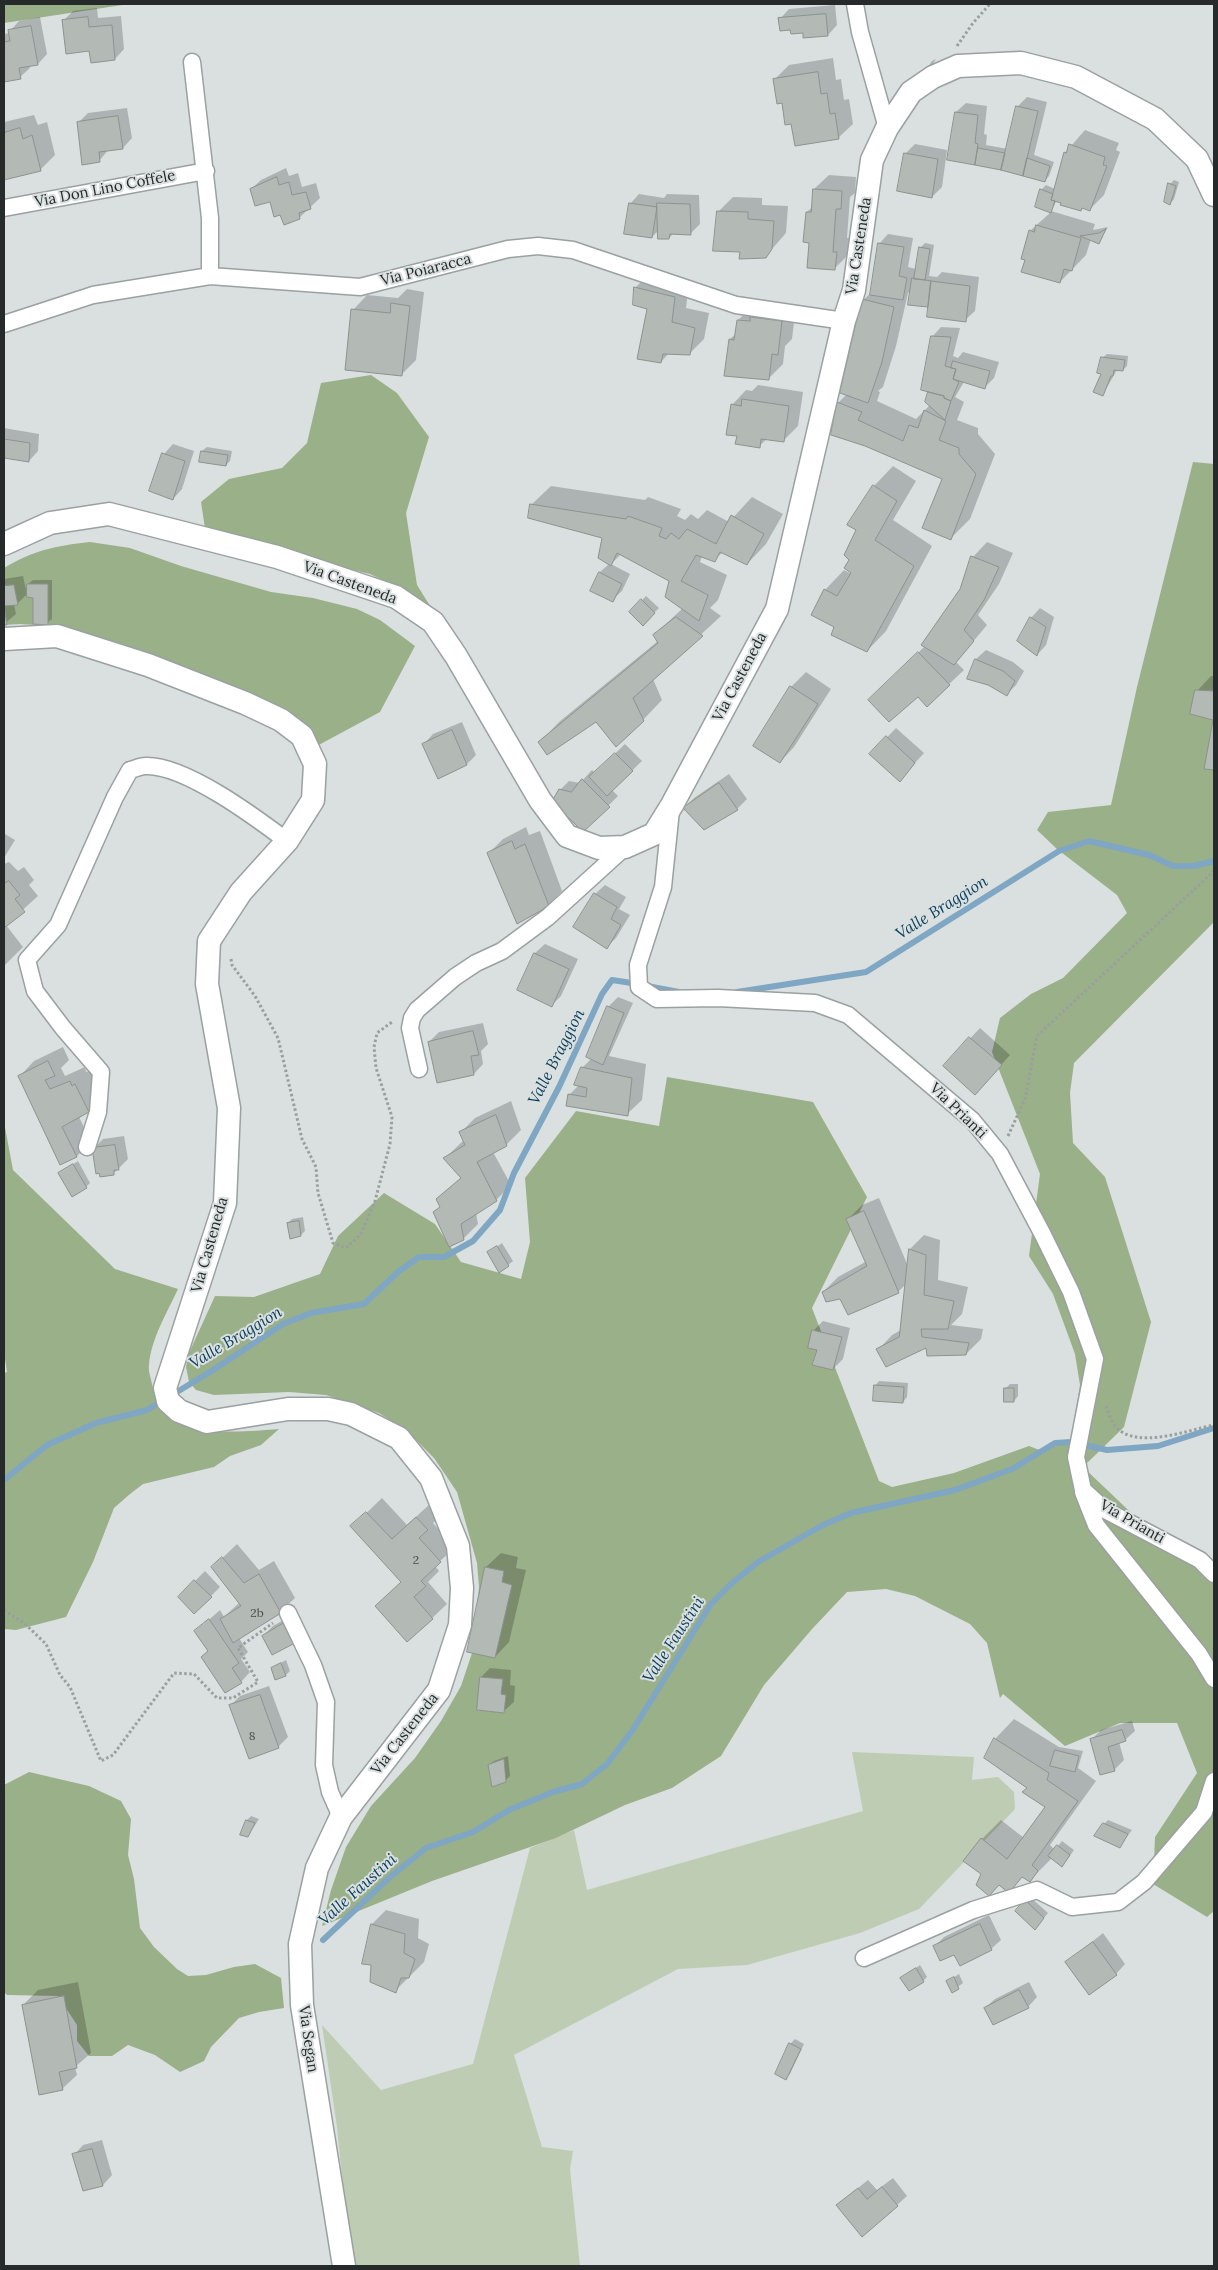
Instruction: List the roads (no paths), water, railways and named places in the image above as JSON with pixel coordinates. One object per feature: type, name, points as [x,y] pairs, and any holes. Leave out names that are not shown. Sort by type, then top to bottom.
[{"type":"street","points":[[855,4],[860,32],[887,128]]},
{"type":"street","points":[[192,62],[210,218],[210,276]]},
{"type":"street","name":"Via Casteneda","points":[[4,544],[50,523],[109,514],[277,558],[396,597],[433,622],[456,656],[540,800],[568,836],[599,848],[625,847],[654,834],[672,805],[777,609],[844,321],[854,290],[872,160],[887,128],[911,92],[933,76],[958,66],[1021,63],[1076,77],[1155,119],[1197,159],[1214,194]]},
{"type":"street","name":"Via Don Lino Coffele","points":[[4,208],[206,171]]},
{"type":"street","name":"Via Poiaracca","points":[[4,324],[93,295],[210,276],[360,287],[508,250],[538,246],[573,250],[736,305],[844,321]]},
{"type":"street","points":[[4,309],[21,318]]},
{"type":"street","name":"Via Casteneda","points":[[4,639],[57,636],[148,665],[245,702],[281,720],[302,736],[315,764],[313,800],[287,840],[241,892],[210,941],[207,984],[229,1108],[225,1203],[165,1388],[168,1401],[179,1411],[207,1422],[288,1409],[328,1409],[351,1414],[399,1438],[431,1478],[458,1546],[462,1588],[460,1625],[439,1690],[341,1817]]},
{"type":"street","points":[[87,1147],[98,1112],[100,1072],[35,991],[27,960],[58,924],[115,797],[130,770],[144,766],[168,769],[207,788],[255,817],[287,840]]},
{"type":"street","name":"Via Prianti","points":[[672,805],[664,888],[638,965],[639,987],[657,999],[718,998],[815,1003],[848,1015],[972,1120],[1000,1154],[1042,1233],[1071,1292],[1095,1359],[1076,1457],[1083,1490],[1106,1510],[1200,1560],[1214,1574]]},
{"type":"street","points":[[419,1069],[410,1028],[412,1018],[418,1010],[455,977],[476,963],[502,952],[548,917],[625,847]]},
{"type":"street","points":[[1083,1490],[1096,1525],[1198,1654],[1214,1679]]},
{"type":"street","points":[[288,1613],[313,1665],[326,1702],[324,1765],[330,1792],[341,1817]]},
{"type":"street","points":[[864,1958],[973,1910],[1037,1890],[1072,1907],[1118,1902],[1144,1882],[1204,1812],[1214,1781]]},
{"type":"street","name":"Via Segan","points":[[341,1817],[318,1868],[300,1944],[302,2005],[344,2266]]},
{"type":"waterway","name":"Valle Braggion","points":[[737,992],[866,972],[1059,851],[1089,841],[1149,855],[1173,866],[1194,866],[1214,861]]},
{"type":"waterway","name":"Valle Braggion","points":[[4,1480],[47,1445],[96,1423],[147,1410],[210,1372],[283,1324],[311,1313],[364,1304],[399,1271],[419,1257],[444,1257],[473,1241],[500,1210],[514,1173],[559,1087],[602,994],[612,980],[638,984]]},
{"type":"waterway","name":"Valle Braggion","points":[[647,986],[679,992]]},
{"type":"waterway","name":"Valle Faustini","points":[[323,1940],[389,1878],[426,1848],[473,1832],[509,1810],[553,1792],[582,1784],[607,1764],[632,1731],[711,1604],[732,1583],[758,1562],[823,1525],[851,1513],[955,1490],[1012,1469],[1055,1443],[1071,1442],[1107,1450],[1158,1446],[1214,1428]]}]
